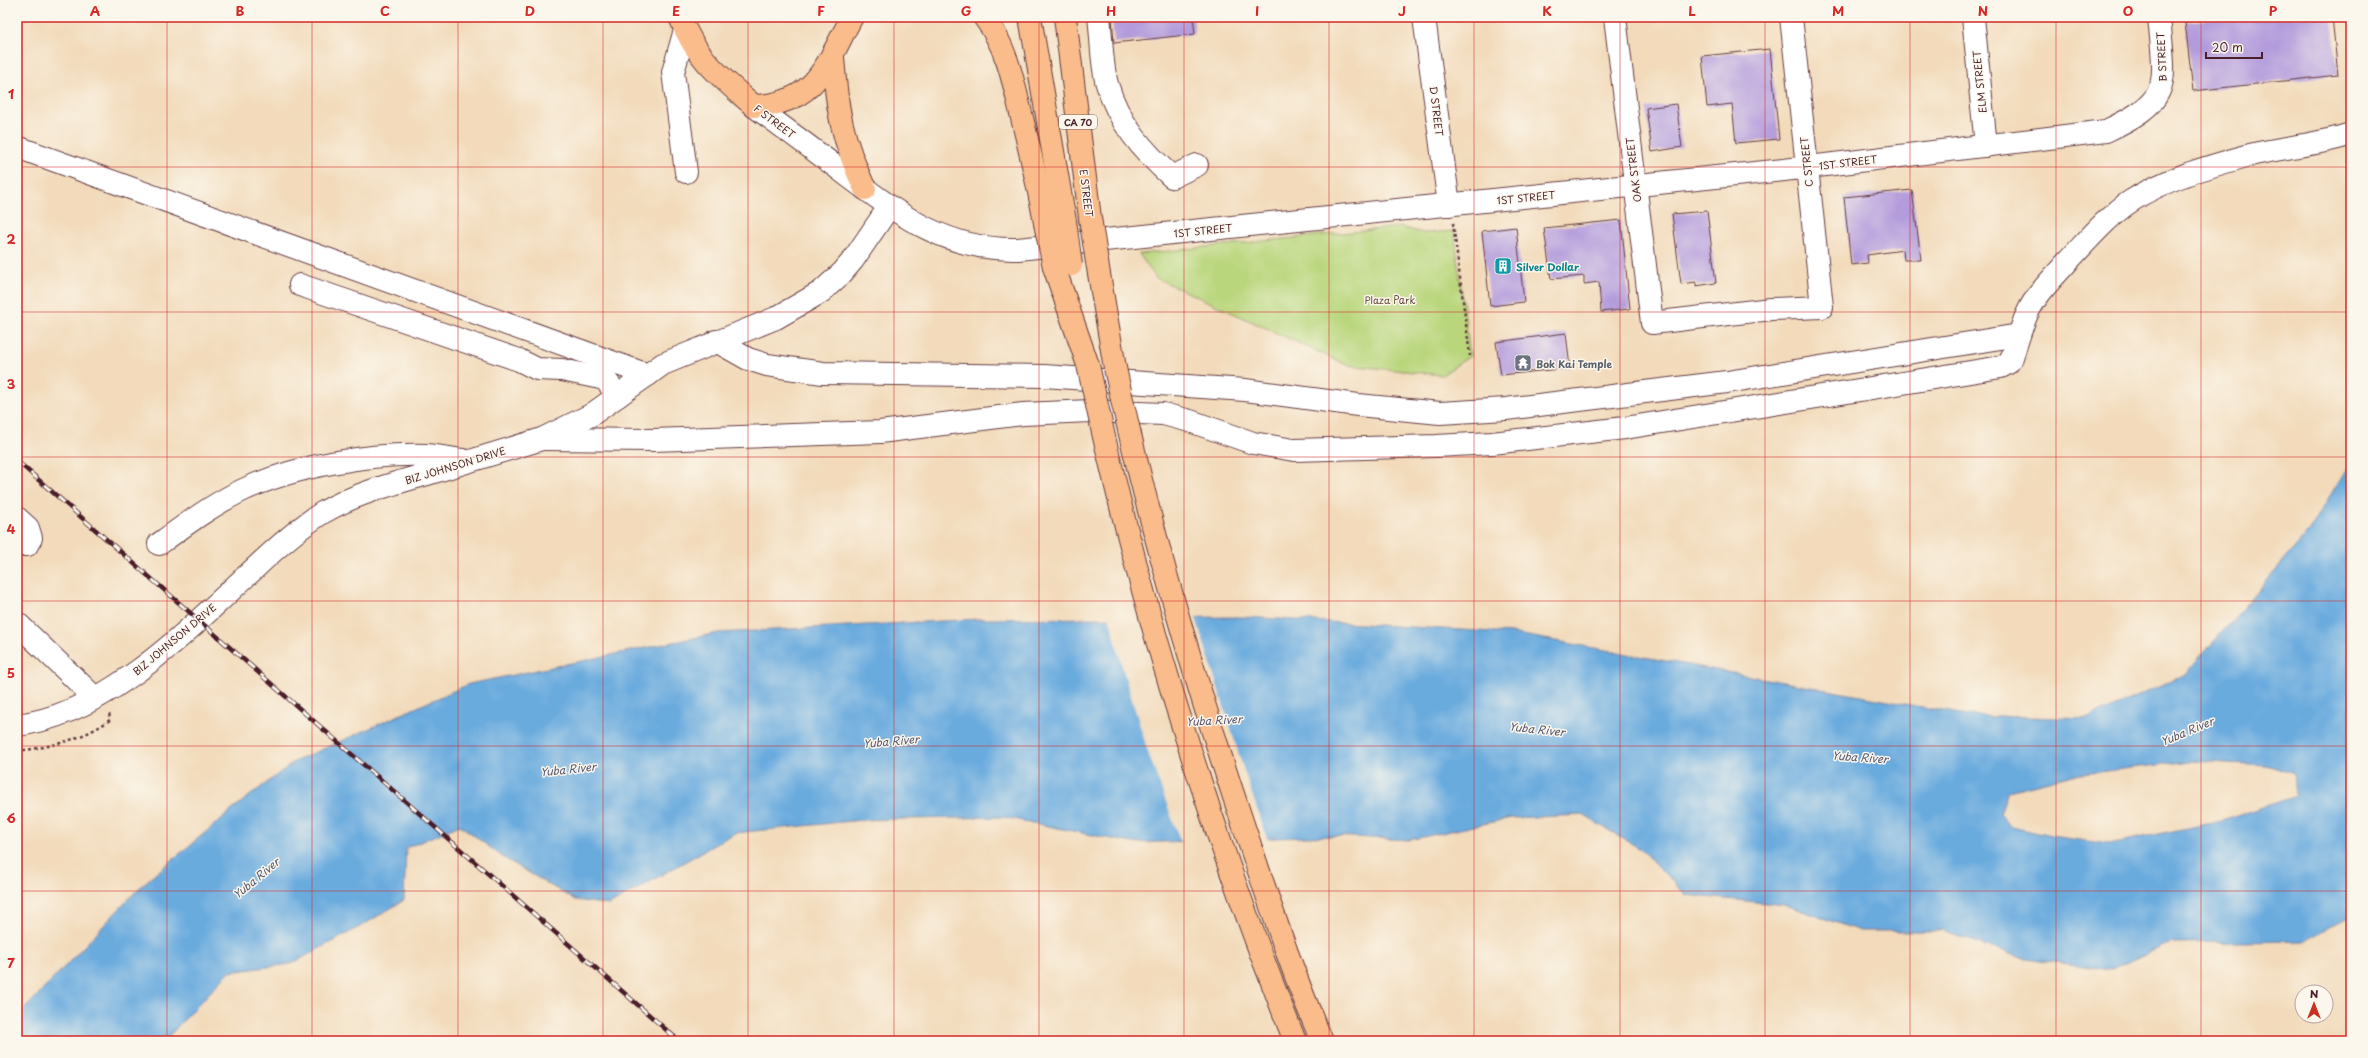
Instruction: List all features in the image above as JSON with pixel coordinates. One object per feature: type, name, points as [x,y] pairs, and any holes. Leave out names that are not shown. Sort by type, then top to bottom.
[{"type":"main road","points":[[754,106],[772,105],[797,96],[816,83],[833,57],[852,17]]},
{"type":"main road","points":[[984,17],[998,39],[1009,65],[1037,180],[1055,222]]},
{"type":"main road","name":"CA 70","points":[[1030,17],[1055,222],[1062,266],[1088,365],[1108,458],[1130,545],[1193,758],[1264,964],[1295,1041]]},
{"type":"main road","name":"E STREET","points":[[1065,17],[1090,218],[1097,262],[1115,368],[1150,518],[1176,613],[1259,871],[1309,1012],[1322,1041]]},
{"type":"main road","name":"F STREET","points":[[682,24],[694,47],[706,63],[754,106]]},
{"type":"main road","points":[[833,57],[836,95],[841,128],[851,159],[865,188]]},
{"type":"street","points":[[1099,17],[1106,83],[1121,120],[1149,156],[1172,177],[1197,165]]},
{"type":"street","name":"D STREET","points":[[1424,17],[1449,205]]},
{"type":"street","name":"OAK STREET","points":[[1614,17],[1652,323]]},
{"type":"street","name":"C STREET","points":[[1652,323],[1770,309],[1822,307],[1791,17]]},
{"type":"street","name":"ELM STREET","points":[[1973,17],[1986,146]]},
{"type":"street","name":"B STREET","points":[[2158,17],[2164,67],[2163,85],[2158,96]]},
{"type":"street","points":[[682,24],[673,72],[686,172]]},
{"type":"street","name":"1ST STREET","points":[[890,207],[934,234],[959,242],[1000,249],[1449,205],[1806,167],[2106,131],[2143,111],[2158,96]]},
{"type":"street","name":"F STREET","points":[[754,106],[890,207]]},
{"type":"street","points":[[542,439],[653,440],[873,432],[1023,414],[1090,411],[1163,414],[1190,421],[1253,443],[1294,450],[1365,449],[1492,443],[1625,428],[1732,412],[2001,367],[2008,363],[2012,357],[2027,314],[2034,301],[2055,275],[2110,217],[2132,200],[2152,190],[2210,167],[2251,155],[2327,141],[2351,134]]},
{"type":"street","points":[[17,147],[648,374]]},
{"type":"street","name":"BIZ JOHNSON DRIVE","points":[[17,725],[66,712],[95,698],[136,672],[161,652],[284,541],[322,513],[342,503],[391,484],[542,439],[591,415],[664,364],[716,341],[776,318],[821,292],[842,273],[853,260],[890,207]]},
{"type":"street","points":[[300,285],[519,360],[537,369],[562,370],[605,379],[618,396]]},
{"type":"street","points":[[716,341],[748,359],[767,365],[823,373],[1044,376],[1238,390],[1358,405],[1440,413],[1506,409],[1727,382],[2019,335]]},
{"type":"street","points":[[159,544],[241,492],[301,470],[352,461],[428,455],[470,461]]},
{"type":"street","points":[[17,518],[28,528],[31,538],[27,545],[17,544]]},
{"type":"street","points":[[17,622],[95,698]]},
{"type":"path","points":[[1449,205],[1454,231],[1470,356]]},
{"type":"path","points":[[17,751],[66,742],[94,731],[110,720],[111,714],[95,698]]},
{"type":"green space","name":"Plaza Park","points":[[1400,227],[1423,233],[1454,231],[1470,356],[1442,375],[1347,365],[1156,278],[1139,254]]},
{"type":"water","name":"Yuba River","points":[[2351,461],[2351,916],[2304,941],[2173,943],[2111,970],[2019,957],[1942,931],[1860,931],[1785,905],[1686,895],[1639,848],[1583,815],[1511,818],[1409,840],[1334,836],[1132,843],[1003,817],[862,820],[735,833],[609,905],[575,900],[504,858],[460,825],[406,848],[404,900],[365,924],[291,964],[229,972],[164,1041],[17,1041],[17,1017],[141,886],[243,801],[294,762],[469,684],[718,633],[979,619],[1245,617],[1511,633],[1966,715],[2087,719],[2186,674],[2309,531]],"holes":[[[2190,761],[2267,765],[2294,774],[2296,796],[2222,821],[2109,844],[2051,836],[2012,827],[2000,813],[2008,791],[2073,775]]]},
{"type":"pier","points":[[1195,615],[1245,774],[1268,841],[1181,843],[1149,755],[1125,677],[1109,616]]},
{"type":"building","points":[[1112,17],[1193,17],[1195,34],[1114,43]]},
{"type":"building","points":[[2230,17],[2332,17],[2338,75],[2193,91],[2185,22]]},
{"type":"building","points":[[1770,49],[1779,139],[1736,143],[1732,104],[1707,107],[1702,56]]},
{"type":"building","points":[[1676,104],[1682,147],[1652,152],[1646,108]]},
{"type":"building","points":[[1912,190],[1921,260],[1904,260],[1903,250],[1867,255],[1868,263],[1851,265],[1844,197]]},
{"type":"building","points":[[1707,211],[1716,283],[1696,286],[1696,282],[1681,284],[1672,214]]},
{"type":"building","points":[[1621,220],[1630,309],[1601,312],[1599,282],[1584,284],[1584,276],[1551,279],[1544,228]]},
{"type":"building","name":"Silver Dollar","points":[[1516,227],[1524,302],[1490,306],[1482,231]]},
{"type":"building","points":[[1566,333],[1570,368],[1501,375],[1496,342]]},
{"type":"railway","points":[[17,461],[679,1041]]},
{"type":"place","name":"Silver Dollar","points":[[1503,266]]},
{"type":"place","name":"Bok Kai Temple","points":[[1523,363]]}]
